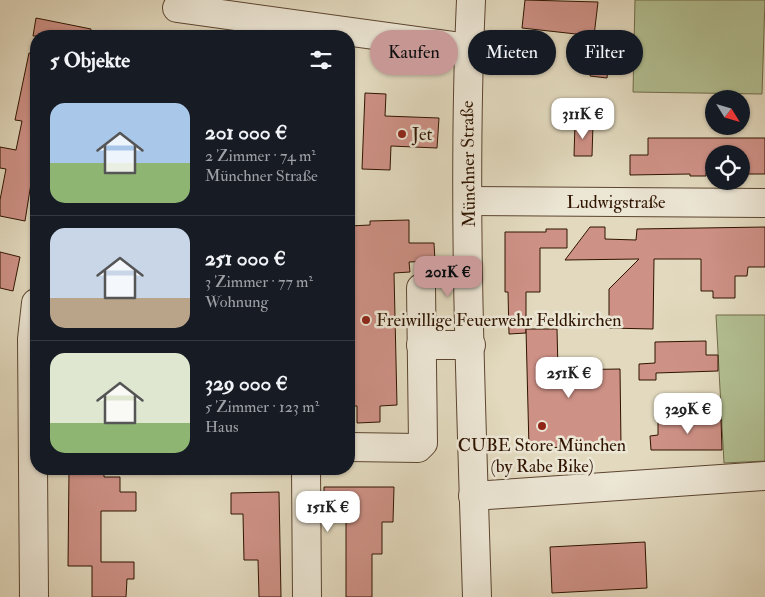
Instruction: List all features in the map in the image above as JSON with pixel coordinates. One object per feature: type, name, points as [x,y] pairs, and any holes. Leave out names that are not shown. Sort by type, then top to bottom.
[{"type":"street","name":"Münchner Straße","points":[[470,30],[471,0]]},
{"type":"street","points":[[177,8],[338,30]]},
{"type":"street","points":[[355,32],[468,48]]},
{"type":"street","name":"Münchner Straße","points":[[468,74],[468,201],[473,496],[477,597]]},
{"type":"street","name":"Ludwigstraße","points":[[468,201],[765,203]]},
{"type":"street","points":[[355,447],[418,448],[423,443],[421,288]]},
{"type":"street","points":[[421,346],[471,345]]},
{"type":"street","points":[[33,475],[34,597]]},
{"type":"street","points":[[306,475],[307,597]]},
{"type":"street","points":[[473,496],[765,476]]},
{"type":"green space","points":[[635,0],[765,0],[762,94],[750,94],[750,90],[705,90],[705,93],[633,92],[633,75],[643,75],[643,30],[634,30]]},
{"type":"green space","points":[[716,315],[765,315],[765,461],[724,463]]},
{"type":"building","points":[[525,0],[598,2],[595,30],[566,30],[566,33],[556,32],[556,30],[522,28]]},
{"type":"building","points":[[36,18],[91,29],[91,30],[34,30]]},
{"type":"building","points":[[30,53],[30,190],[25,221],[0,216],[0,200],[6,169],[0,168],[0,147],[16,150],[22,121],[15,120]]},
{"type":"building","points":[[590,75],[607,75],[607,78]]},
{"type":"building","points":[[365,93],[386,94],[385,116],[439,118],[437,148],[391,146],[390,170],[362,169]]},
{"type":"building","points":[[575,123],[593,124],[592,156],[574,156]]},
{"type":"building","points":[[648,138],[765,138],[765,174],[750,174],[750,145],[705,145],[705,176],[690,176],[690,174],[630,175],[630,155],[648,155]]},
{"type":"building","points":[[409,220],[409,243],[434,243],[435,261],[409,262],[410,272],[394,273],[397,405],[380,406],[380,422],[357,423],[357,406],[355,406],[355,226],[370,225],[370,221]]},
{"type":"building","points":[[590,227],[605,227],[605,239],[636,240],[637,229],[765,227],[765,267],[748,267],[747,276],[735,276],[735,298],[713,298],[713,291],[701,291],[701,259],[654,259],[653,329],[609,328],[609,289],[639,259],[565,260]]},
{"type":"building","points":[[546,229],[567,229],[567,248],[540,248],[540,292],[526,292],[526,333],[509,334],[508,292],[505,292],[505,232],[546,232]]},
{"type":"building","points":[[0,252],[20,257],[13,291],[0,288]]},
{"type":"building","points":[[526,329],[557,329],[558,370],[620,369],[621,446],[529,448]]},
{"type":"building","points":[[706,341],[706,355],[718,355],[718,371],[656,373],[656,380],[639,380],[639,364],[655,363],[655,342]]},
{"type":"building","points":[[721,419],[722,450],[651,450],[650,436],[658,435],[658,421]]},
{"type":"building","points":[[69,475],[120,477],[120,492],[136,492],[136,511],[101,511],[101,562],[134,562],[134,579],[127,579],[126,597],[92,597],[92,566],[68,566]]},
{"type":"building","points":[[324,487],[394,487],[393,522],[382,522],[382,554],[372,554],[372,597],[346,597],[346,522],[324,522]]},
{"type":"building","points":[[279,492],[281,597],[259,597],[258,560],[244,560],[243,514],[231,514],[231,493]]},
{"type":"building","points":[[645,542],[647,588],[552,593],[550,547]]},
{"type":"place","name":"Jet","points":[[402,134]]},
{"type":"place","name":"Freiwillige Feuerwehr Feldkirchen","points":[[366,320]]},
{"type":"place","name":"CUBE Store München (by Rabe Bike)","points":[[542,426]]}]
